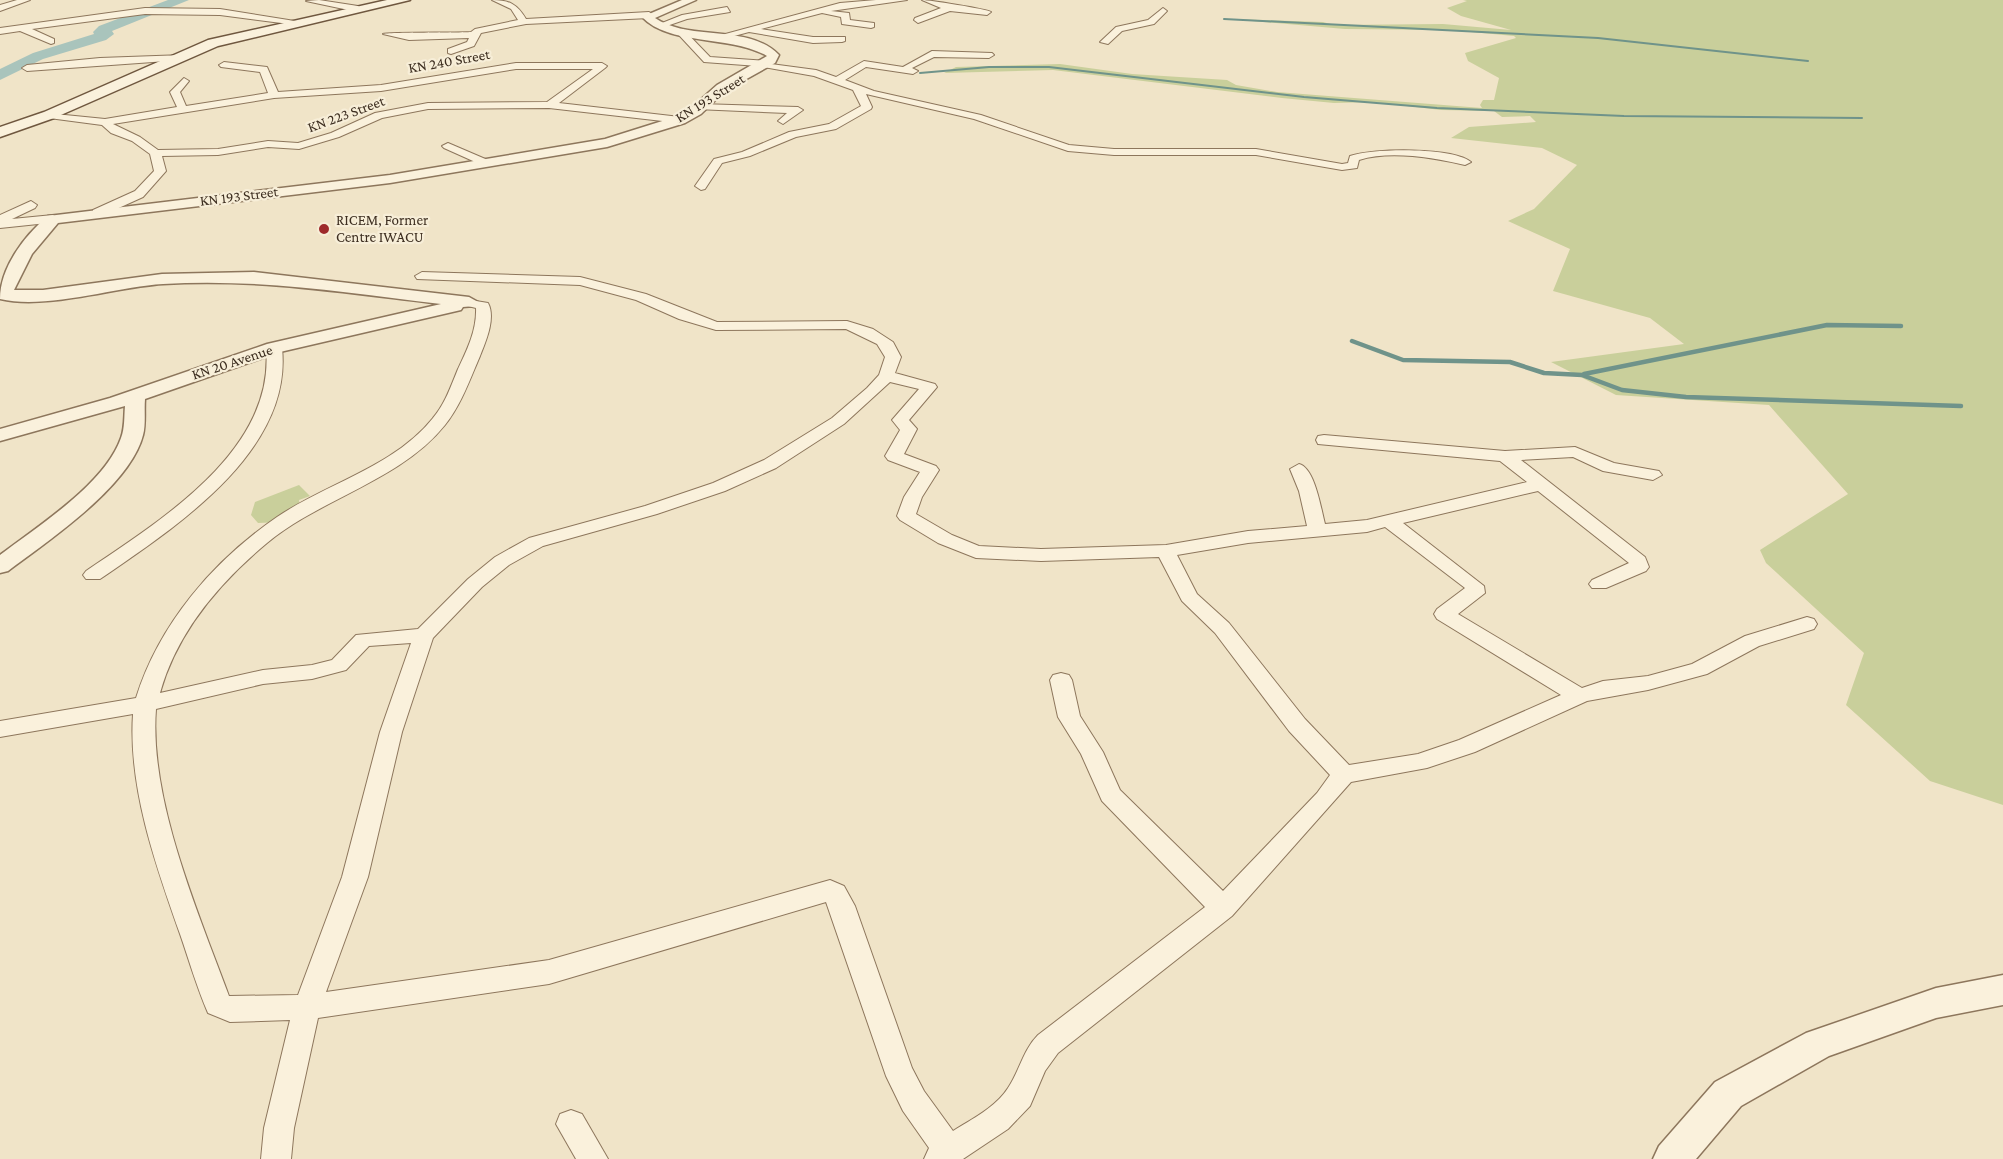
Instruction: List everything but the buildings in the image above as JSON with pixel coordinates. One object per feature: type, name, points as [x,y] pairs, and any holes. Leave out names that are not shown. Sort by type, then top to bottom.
[{"type":"main road","points":[[0,132],[49,115],[213,43],[297,22],[404,0]]},
{"type":"street","points":[[0,8],[26,0]]},
{"type":"street","points":[[496,0],[514,7],[523,21]]},
{"type":"street","points":[[451,51],[471,44],[478,31],[523,21],[542,19],[555,22],[649,15],[691,0]]},
{"type":"street","points":[[868,0],[892,1]]},
{"type":"street","points":[[723,36],[809,12],[840,6],[903,0]]},
{"type":"street","points":[[926,0],[948,8],[987,12]]},
{"type":"street","points":[[310,2],[358,9]]},
{"type":"street","points":[[918,20],[940,14],[948,8]]},
{"type":"street","points":[[0,32],[162,10],[253,15],[297,22]]},
{"type":"street","points":[[661,25],[686,17],[727,10]]},
{"type":"street","points":[[1105,42],[1113,37],[1112,33],[1116,30],[1146,25],[1157,20],[1163,11]]},
{"type":"street","points":[[809,12],[846,15],[845,22],[871,25]]},
{"type":"street","name":"KN 193 Street","points":[[53,219],[390,179],[607,143],[680,120],[700,107],[721,88],[765,65],[773,55],[763,48],[723,36],[680,31],[661,25],[648,20],[649,15]]},
{"type":"street","points":[[21,28],[51,41]]},
{"type":"street","points":[[745,29],[813,40],[842,39]]},
{"type":"street","points":[[680,31],[707,60],[765,65],[816,73],[857,88],[977,117],[1052,144],[1087,150],[1256,152],[1312,160],[1342,168],[1353,166],[1354,158],[1360,155],[1375,154],[1430,156],[1465,162]]},
{"type":"street","points":[[387,34],[409,37],[475,35]]},
{"type":"street","points":[[836,81],[864,64],[913,71],[906,69],[924,56],[990,55]]},
{"type":"street","points":[[27,68],[181,57]]},
{"type":"street","points":[[224,65],[264,69],[274,95]]},
{"type":"street","name":"KN 240 Street","points":[[105,122],[274,95],[381,88],[516,66],[602,66],[549,105]]},
{"type":"street","points":[[182,108],[175,92],[184,81]]},
{"type":"street","points":[[701,186],[718,162],[746,154],[793,134],[832,128],[862,111],[867,107],[857,88]]},
{"type":"street","points":[[549,105],[680,120]]},
{"type":"street","name":"KN 223 Street","points":[[155,153],[218,152],[268,144],[299,146],[335,135],[379,115],[428,106],[549,105]]},
{"type":"street","points":[[700,107],[798,110],[783,121]]},
{"type":"street","points":[[49,115],[105,122],[114,131],[136,139],[155,153],[159,171],[139,194],[97,213]]},
{"type":"street","points":[[448,146],[486,163]]},
{"type":"street","points":[[0,222],[31,206]]},
{"type":"street","points":[[0,222],[53,219]]},
{"type":"street","points":[[53,219],[44,226],[35,239],[4,295],[43,295],[162,279],[254,277],[482,295],[516,277]]},
{"type":"street","points":[[276,1159],[279,1128],[307,1007],[355,878],[391,732],[424,635],[475,583],[502,561],[536,542],[651,510],[755,472],[838,421],[886,376],[893,357],[893,351],[864,330],[848,325],[716,326],[684,316],[641,297],[580,282],[516,277],[422,276]]},
{"type":"street","points":[[482,295],[484,316],[472,356],[440,421],[421,442],[400,457],[284,521],[224,573],[191,610],[160,658],[145,704],[145,742],[153,804],[184,911],[218,1004],[230,1010],[307,1007],[549,972],[830,890],[835,893],[845,917],[884,1037],[901,1080],[944,1154],[1009,1110],[1019,1097],[1038,1053],[1048,1044],[1223,908],[1325,799],[1344,775],[1419,762],[1458,749],[1579,696],[1603,689],[1648,683],[1699,669],[1752,641],[1807,624]]},
{"type":"street","name":"KN 20 Avenue","points":[[0,435],[136,395],[274,348],[482,295]]},
{"type":"street","points":[[93,575],[159,531],[200,497],[233,459],[260,419],[273,389],[278,361],[274,348]]},
{"type":"street","points":[[886,376],[929,387],[900,420],[909,429],[894,456],[930,470],[913,497],[906,516],[945,539],[976,552],[1052,555],[1166,551],[1248,537],[1389,521],[1539,485]]},
{"type":"street","points":[[0,566],[69,513],[103,480],[132,438],[136,395]]},
{"type":"street","points":[[1324,440],[1505,456],[1575,452],[1609,467],[1653,475]]},
{"type":"street","points":[[1505,456],[1638,561],[1639,567],[1599,584]]},
{"type":"street","points":[[1299,469],[1308,491],[1317,530]]},
{"type":"street","points":[[1389,521],[1476,589],[1444,614],[1579,696]]},
{"type":"street","points":[[1166,551],[1189,597],[1222,628],[1305,734],[1344,775]]},
{"type":"street","points":[[0,729],[145,704],[264,677],[327,669],[339,665],[363,640],[424,635]]},
{"type":"street","points":[[1061,680],[1068,717],[1092,752],[1110,795],[1223,908]]},
{"type":"street","points":[[1672,1159],[1728,1094],[1818,1044],[1936,1003],[2003,990]]},
{"type":"street","points":[[571,1124],[593,1159]]},
{"type":"green space","points":[[1463,0],[2003,0],[2003,805],[1930,781],[1846,705],[1864,653],[1766,563],[1760,550],[1848,494],[1769,405],[1616,395],[1551,362],[1684,344],[1650,318],[1553,291],[1570,249],[1508,221],[1534,209],[1577,165],[1542,148],[1451,138],[1469,127],[1536,122],[1530,116],[1502,117],[1494,111],[1441,110],[1373,102],[1334,103],[1282,98],[1053,70],[944,73],[956,67],[1060,64],[1132,74],[1227,80],[1236,85],[1277,92],[1482,108],[1480,105],[1483,100],[1494,100],[1499,78],[1468,61],[1465,53],[1516,38],[1514,36],[1450,30],[1345,29],[1230,19],[1323,22],[1334,25],[1443,24],[1511,30],[1461,16],[1447,8],[1467,1]]},
{"type":"green space","points":[[299,485],[310,496],[299,500],[300,509],[282,522],[258,523],[251,515],[255,502]]},
{"type":"waterway","points":[[0,75],[38,56],[101,37],[107,34],[100,32],[104,29],[144,15],[146,11],[182,0]]},
{"type":"waterway","points":[[1224,19],[1598,38],[1808,61]]},
{"type":"waterway","points":[[920,73],[989,67],[1049,67],[1304,97],[1437,108],[1624,116],[1862,118]]},
{"type":"waterway","points":[[1584,374],[1827,325],[1901,326]]},
{"type":"waterway","points":[[1352,341],[1403,360],[1510,362],[1544,373],[1582,375],[1622,390],[1686,397],[1961,406]]},
{"type":"place","name":"RICEM, Former Centre IWACU","points":[[324,229]]}]
